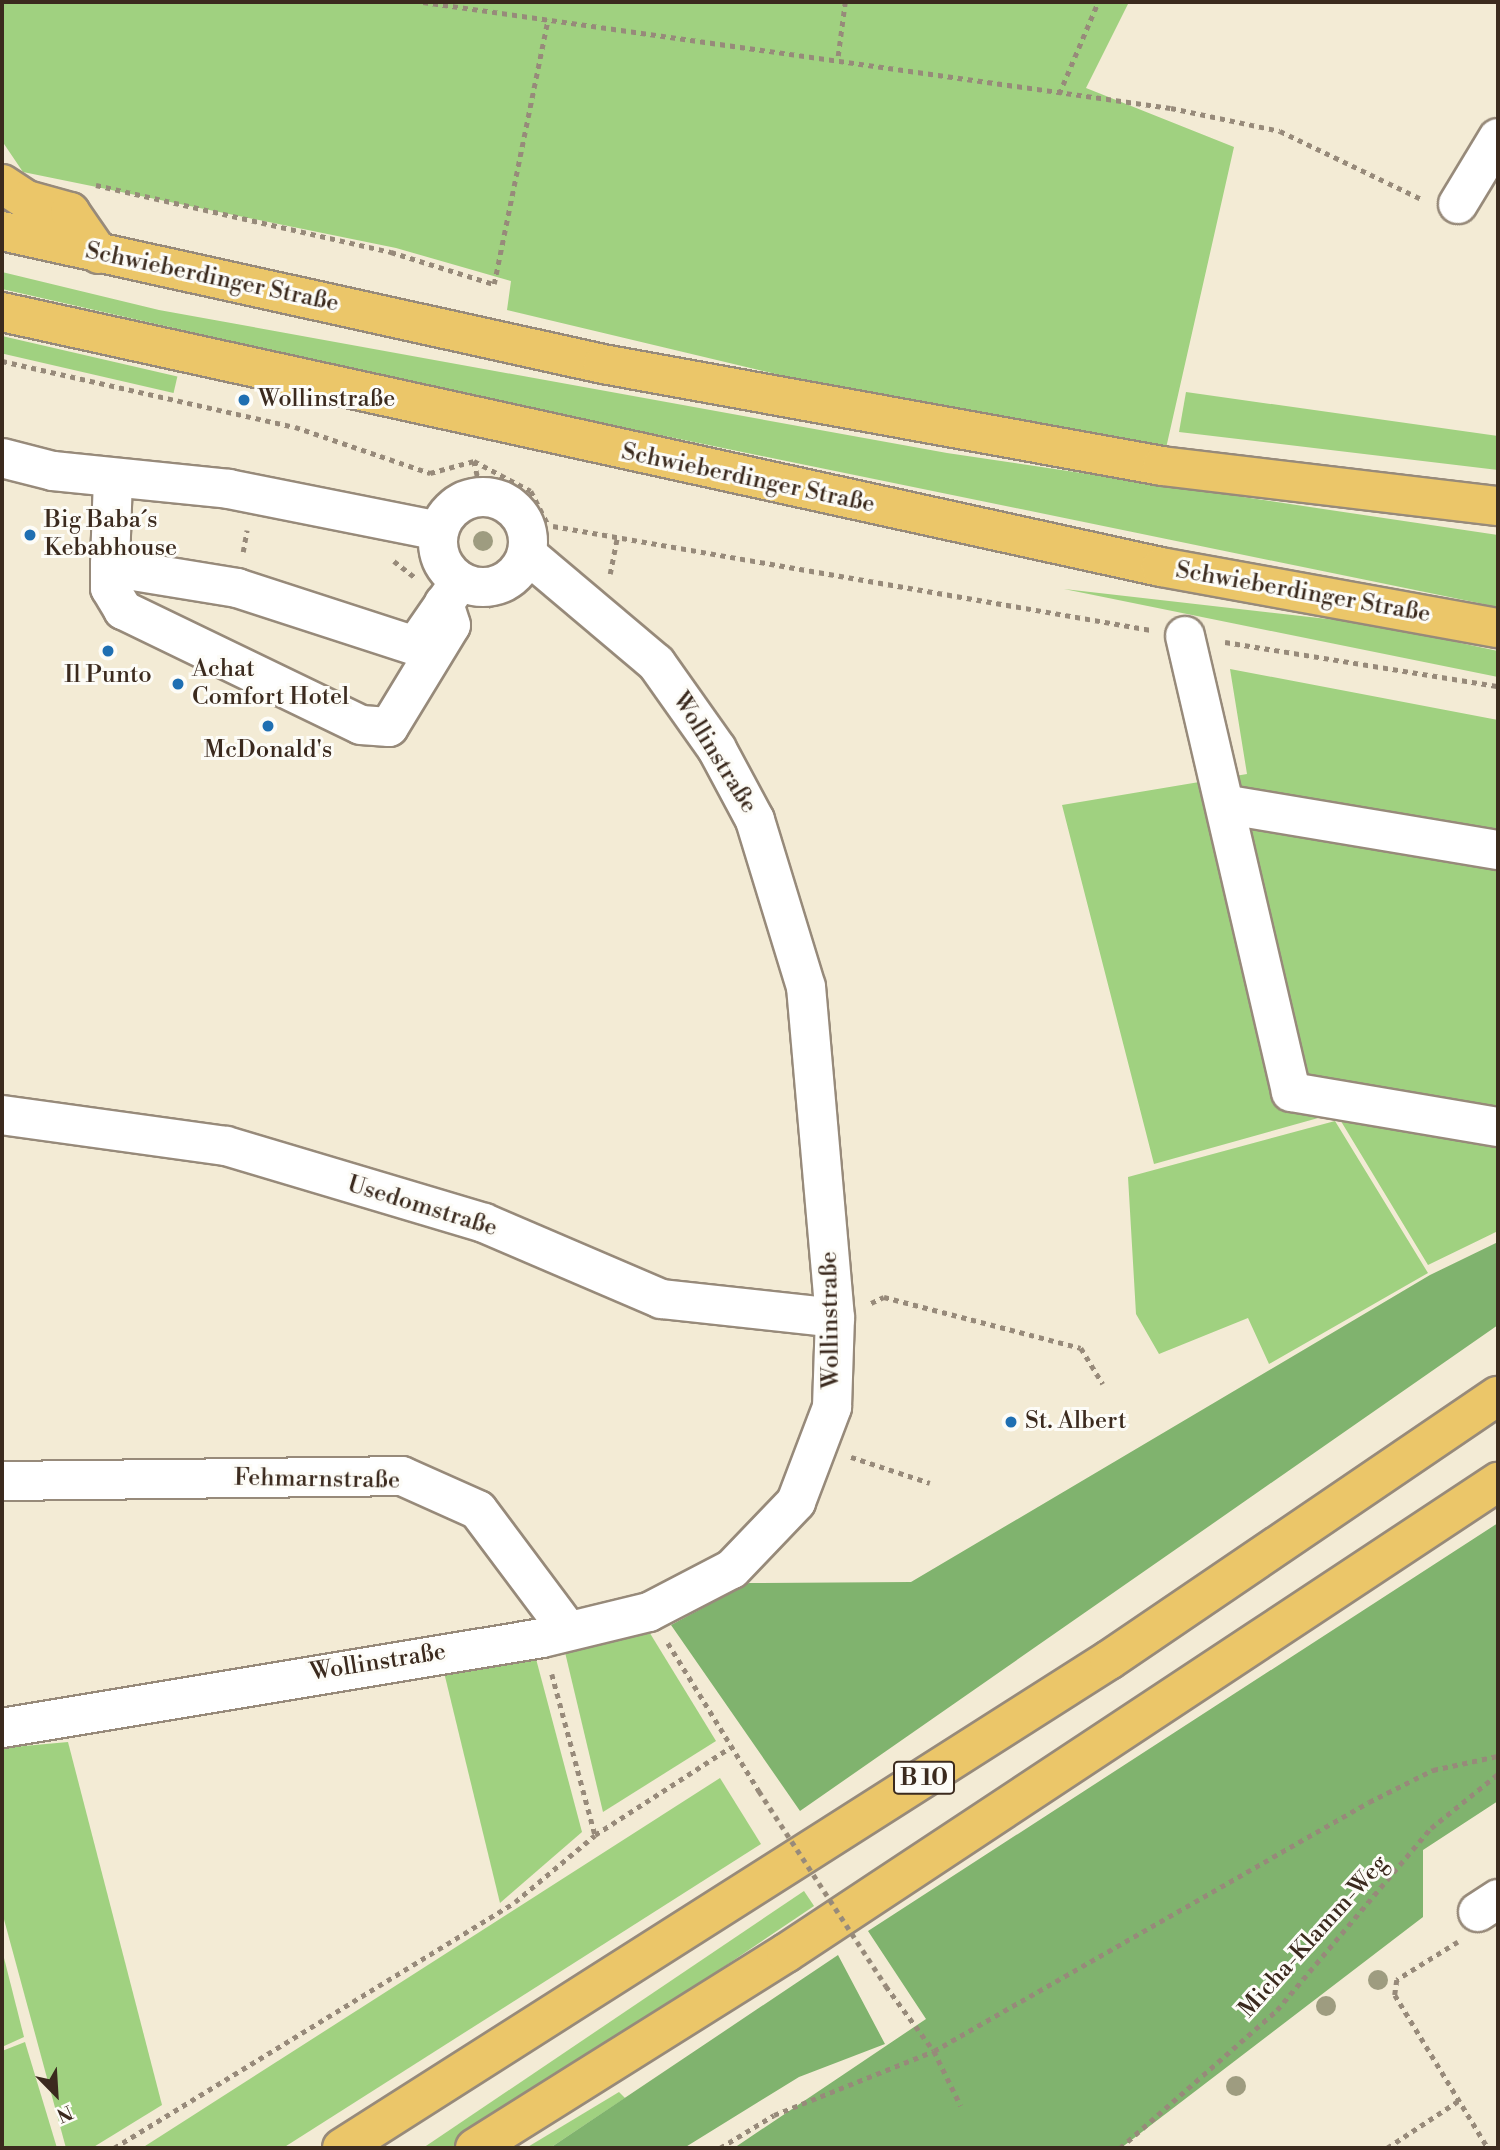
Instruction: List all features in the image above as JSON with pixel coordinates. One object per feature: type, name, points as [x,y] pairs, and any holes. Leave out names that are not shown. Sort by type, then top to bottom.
[{"type":"main road","points":[[2,184],[27,200],[71,212],[99,254]]},
{"type":"main road","name":"Schwieberdinger Straße","points":[[2,231],[603,364],[1135,461],[1498,506]]},
{"type":"main road","name":"Schwieberdinger Straße","points":[[2,312],[1147,565],[1498,628]]},
{"type":"main road","name":"B 10","points":[[342,2148],[1109,1660],[1498,1395]]},
{"type":"main road","name":"B 10","points":[[475,2148],[786,1953],[1498,1482]]},
{"type":"street","points":[[1458,204],[1498,138]]},
{"type":"street","points":[[2,458],[113,478],[229,489],[439,531]]},
{"type":"street","points":[[113,478],[110,588],[123,610],[361,725],[389,727],[451,625],[452,592],[439,531],[447,513],[478,479]]},
{"type":"street","name":"Wollinstraße","points":[[2,1728],[554,1633],[649,1612],[732,1569],[796,1502],[832,1407],[835,1318],[806,987],[755,820],[717,749],[656,663],[504,502],[478,479]]},
{"type":"street","points":[[110,565],[237,588],[415,646],[452,592],[504,582],[532,532]]},
{"type":"street","points":[[1185,636],[1212,765],[1228,805],[1226,817],[1291,1092],[1498,1128]]},
{"type":"street","points":[[1228,805],[1498,850]]},
{"type":"street","name":"Usedomstraße","points":[[2,1115],[226,1146],[484,1223],[661,1299],[835,1318]]},
{"type":"street","name":"Fehmarnstraße","points":[[2,1481],[402,1476],[478,1510],[554,1633]]},
{"type":"path","points":[[423,2],[838,56],[1280,131],[1418,199],[1458,204]]},
{"type":"path","points":[[838,56],[845,2]]},
{"type":"path","points":[[1059,94],[1098,2]]},
{"type":"path","points":[[89,183],[391,252],[494,284],[548,19]]},
{"type":"path","points":[[2,361],[295,427],[430,473],[478,479],[531,491],[532,532],[1498,686]]},
{"type":"path","points":[[835,1318],[884,1297],[1020,1330],[1081,1348],[1103,1384]]},
{"type":"path","points":[[858,1458],[930,1483]]},
{"type":"path","points":[[649,1612],[759,1791],[886,1986],[934,2051],[961,2106]]},
{"type":"path","points":[[554,1633],[594,1835]]},
{"type":"path","points":[[114,2148],[515,1902],[594,1835],[731,1747]]},
{"type":"path","points":[[720,2148],[774,2115],[934,2051],[1369,1802],[1433,1770],[1498,1756]]},
{"type":"path","name":"Micha-Klamm-Weg","points":[[1120,2148],[1277,2010],[1431,1828],[1498,1774]]},
{"type":"path","points":[[1488,1906],[1461,1940],[1398,1980],[1395,1995],[1488,2148]]},
{"type":"path","points":[[1387,2148],[1458,2101]]},
{"type":"green space","points":[[2,2],[1129,2],[1086,88],[1234,147],[1162,466],[507,310],[511,281],[396,248],[23,172],[2,141]]},
{"type":"green space","points":[[2,272],[159,310],[947,453],[1498,535],[1498,607],[494,401],[2,289]]},
{"type":"green space","points":[[2,336],[177,376],[174,393],[2,353]]},
{"type":"green space","points":[[1186,392],[1498,436],[1498,470],[1179,432]]},
{"type":"green space","points":[[1064,589],[1372,624],[1498,651],[1498,677]]},
{"type":"green space","points":[[1230,669],[1498,720],[1498,1231],[1428,1265],[1336,1113],[1154,1164],[1062,805],[1247,774]]},
{"type":"green space","points":[[1335,1121],[1428,1273],[1269,1364],[1248,1318],[1159,1354],[1136,1314],[1128,1177]]},
{"type":"green space","points":[[1498,1242],[1498,1325],[800,1811],[671,1625],[749,1583],[911,1582],[1430,1275]]},
{"type":"green space","points":[[1498,1523],[1498,1801],[1423,1850],[1423,1917],[1121,2148],[734,2148],[926,2019],[868,1931]]},
{"type":"green space","points":[[648,1630],[716,1741],[603,1812],[564,1648]]},
{"type":"green space","points":[[535,1655],[582,1832],[500,1903],[442,1664]]},
{"type":"green space","points":[[68,1742],[162,2105],[92,2148],[66,2148],[2,1912],[2,1748]]},
{"type":"green space","points":[[720,1778],[761,1844],[283,2148],[142,2148]]},
{"type":"green space","points":[[804,1891],[814,1906],[455,2148],[423,2148]]},
{"type":"green space","points":[[2,1950],[24,2037],[2,2047]]},
{"type":"green space","points":[[838,1955],[885,2044],[799,2077],[684,2148],[550,2148]]},
{"type":"green space","points":[[25,2042],[57,2148],[2,2148],[2,2051]]},
{"type":"green space","points":[[619,2092],[625,2098],[550,2148],[526,2148]]},
{"type":"place","name":"Wollinstraße","points":[[244,400]]},
{"type":"place","name":"Big Baba´s Kebabhouse","points":[[30,535]]},
{"type":"place","name":"Il Punto","points":[[108,651]]},
{"type":"place","name":"Achat Comfort Hotel","points":[[178,684]]},
{"type":"place","name":"McDonald's","points":[[268,726]]},
{"type":"place","name":"St. Albert","points":[[1011,1422]]}]
